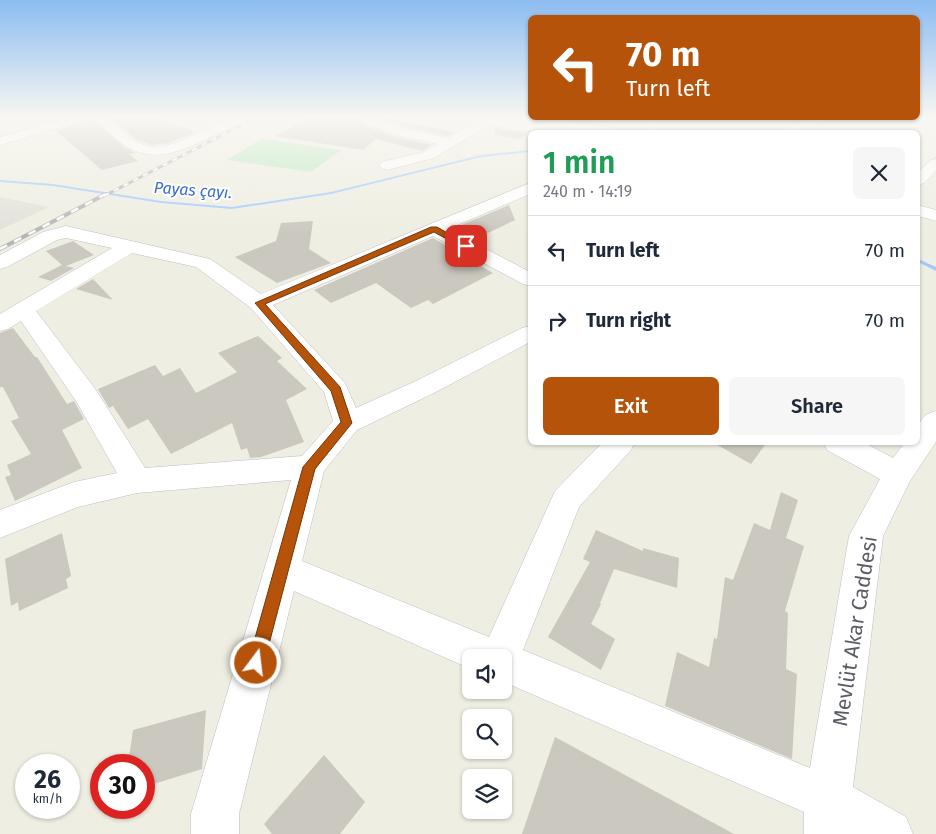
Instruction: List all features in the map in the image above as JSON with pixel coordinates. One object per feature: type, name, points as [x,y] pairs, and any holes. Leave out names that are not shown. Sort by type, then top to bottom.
[{"type":"street","points":[[387,164],[424,156]]},
{"type":"street","points":[[920,178],[936,163]]},
{"type":"street","points":[[259,303],[528,189]]},
{"type":"street","points":[[920,211],[936,216]]},
{"type":"street","points":[[434,229],[528,279]]},
{"type":"street","points":[[0,262],[50,236],[66,232],[204,263],[259,303],[336,389],[347,423]]},
{"type":"street","points":[[0,324],[129,246]]},
{"type":"street","points":[[24,310],[87,396],[137,481]]},
{"type":"street","points":[[215,834],[215,814],[310,467],[347,423],[426,387],[528,334]]},
{"type":"street","name":"Mevlüt Akar Caddesi","points":[[920,443],[936,421]]},
{"type":"street","points":[[504,649],[566,500],[618,445]]},
{"type":"street","points":[[843,445],[898,474]]},
{"type":"street","name":"Mevlüt Akar Caddesi","points":[[828,816],[866,536],[898,474],[919,445]]},
{"type":"street","points":[[0,524],[74,495],[137,481],[310,467]]},
{"type":"street","points":[[282,569],[472,649]]},
{"type":"street","points":[[512,666],[828,816],[889,834]]},
{"type":"shaded area","points":[[0,197],[49,207],[0,230]]},
{"type":"green space","points":[[234,156],[333,156],[311,172],[227,160]]},
{"type":"building","points":[[85,156],[131,156],[138,161],[102,170]]},
{"type":"building","points":[[509,205],[515,220],[473,240],[452,229]]},
{"type":"building","points":[[313,221],[309,249],[331,263],[277,283],[235,257],[276,241],[281,223]]},
{"type":"building","points":[[433,238],[493,273],[433,304],[428,300],[411,308],[376,283],[331,303],[314,290]]},
{"type":"building","points":[[73,241],[94,255],[66,266],[74,268],[51,281],[38,277],[62,265],[46,251]]},
{"type":"building","points":[[93,279],[113,300],[76,289]]},
{"type":"building","points":[[13,328],[35,357],[37,357],[67,404],[74,401],[84,419],[62,430],[82,468],[15,501],[5,477],[11,475],[7,465],[31,454],[11,421],[19,418],[3,387],[0,387],[0,333]]},
{"type":"building","points":[[258,336],[282,358],[277,361],[307,389],[286,400],[304,442],[261,457],[250,458],[247,448],[241,450],[232,423],[171,454],[148,419],[128,429],[113,406],[109,408],[98,389],[155,365],[163,376],[180,368],[196,393],[237,372],[218,353]]},
{"type":"building","points":[[717,445],[765,445],[751,464]]},
{"type":"building","points":[[781,492],[798,500],[786,538],[804,546],[785,611],[788,613],[786,669],[797,674],[792,759],[665,706],[677,652],[709,667],[714,638],[717,639],[725,577],[733,580],[754,523],[770,530]]},
{"type":"building","points":[[596,530],[643,551],[643,548],[679,558],[677,588],[614,569],[601,604],[591,624],[615,639],[601,670],[548,637],[590,562],[583,559]]},
{"type":"building","points":[[62,533],[71,576],[66,579],[68,588],[19,611],[18,602],[11,606],[5,559]]},
{"type":"building","points":[[206,710],[202,769],[155,784],[155,754],[130,754],[133,730]]},
{"type":"building","points":[[555,737],[734,834],[522,834]]},
{"type":"building","points":[[324,755],[365,802],[340,834],[272,834],[264,824]]},
{"type":"waterway","name":"Payas çayı.","points":[[0,181],[53,185],[161,202],[232,208],[331,193],[482,156]]},
{"type":"waterway","name":"Payas çayı.","points":[[920,261],[936,269]]},
{"type":"railway","points":[[104,196],[182,156]]},
{"type":"railway","points":[[0,249],[106,194]]},
{"type":"route","points":[[256,663],[310,467],[347,423],[336,389],[259,303],[434,229],[466,246]]}]
